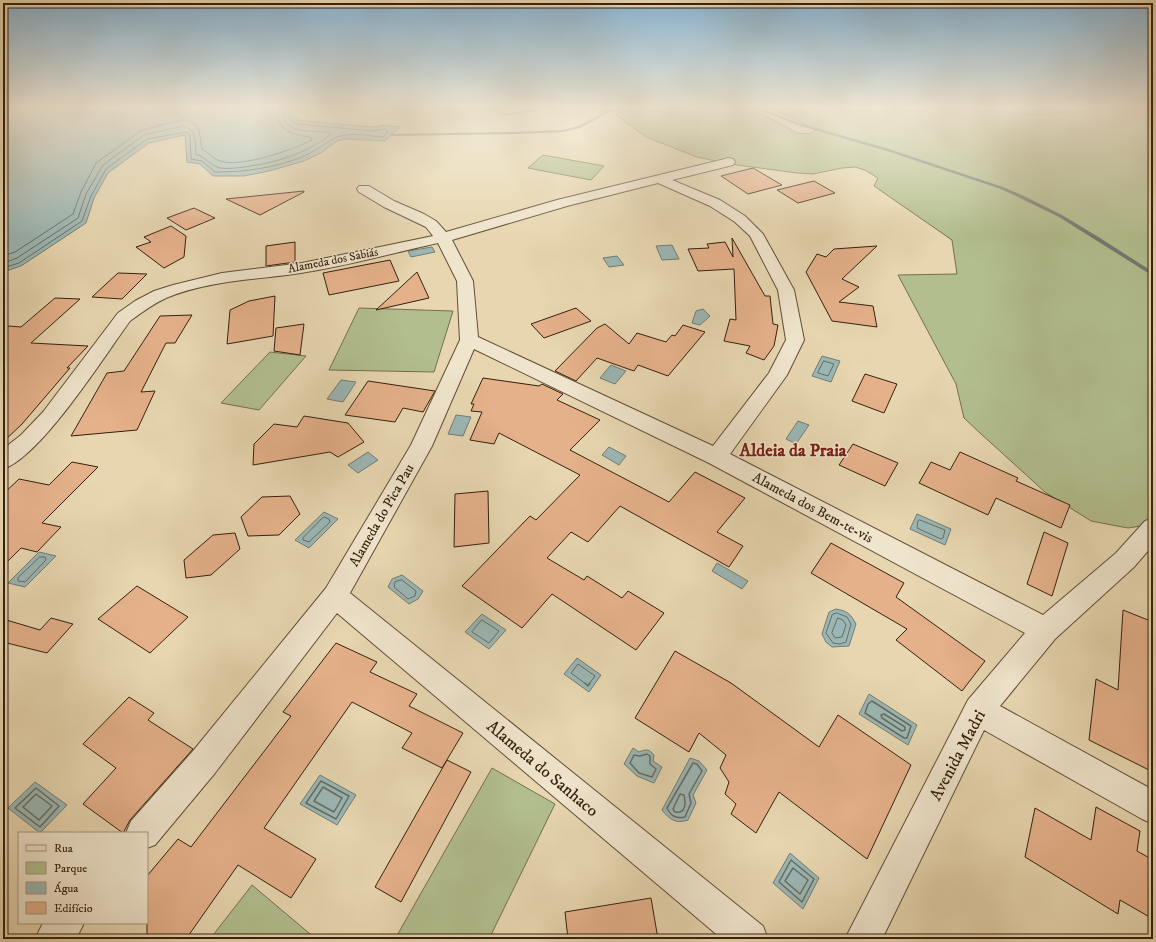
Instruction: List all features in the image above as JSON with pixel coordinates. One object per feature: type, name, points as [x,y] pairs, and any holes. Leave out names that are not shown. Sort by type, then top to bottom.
[{"type":"street","name":"Alameda dos Sabiás","points":[[3,461],[28,440],[50,417],[124,317],[141,304],[179,288],[222,278],[302,268],[443,238],[562,203],[661,180],[728,162]]},
{"type":"street","points":[[661,180],[715,203],[740,219],[756,234],[786,290],[795,340],[777,375],[718,457]]},
{"type":"street","name":"Alameda do Pica Pau","points":[[144,832],[204,762],[335,596],[421,446],[469,340],[465,281],[443,238],[431,224],[389,204],[364,189]]},
{"type":"street","name":"Alameda dos Bem-te-vis","points":[[469,340],[718,457],[1045,630]]},
{"type":"street","name":"Avenida Madri","points":[[863,939],[978,710],[1045,630],[1125,560],[1153,528]]},
{"type":"street","name":"Alameda do Sanhaco","points":[[335,596],[750,939]]},
{"type":"street","points":[[978,710],[1153,808]]},
{"type":"street","points":[[53,939],[65,924]]},
{"type":"green space","points":[[679,150],[1153,150],[1153,524],[1128,528],[1091,521],[1045,492],[964,418],[956,384],[898,275],[957,274],[952,240],[874,186],[878,178],[865,170],[855,167],[813,174],[797,173],[730,164],[697,157]]},
{"type":"green space","points":[[543,155],[604,166],[591,180],[528,168]]},
{"type":"green space","points":[[359,308],[453,311],[434,372],[329,370]]},
{"type":"green space","points":[[270,352],[306,356],[259,410],[221,403]]},
{"type":"green space","points":[[492,768],[555,804],[489,939],[395,939]]},
{"type":"green space","points":[[252,885],[316,939],[210,939]]},
{"type":"water","points":[[3,150],[139,150],[108,173],[94,198],[86,223],[21,266],[3,272]]},
{"type":"water","points":[[186,150],[325,150],[304,161],[269,171],[244,176],[213,176],[200,164],[187,162]]},
{"type":"water","points":[[672,245],[679,259],[662,260],[656,246]]},
{"type":"water","points":[[432,247],[435,252],[411,257],[408,251]]},
{"type":"water","points":[[617,256],[624,265],[609,267],[603,258]]},
{"type":"water","points":[[703,309],[710,316],[700,325],[692,323],[696,311]]},
{"type":"water","points":[[822,356],[840,361],[831,382],[812,376]]},
{"type":"water","points":[[611,365],[626,371],[615,384],[600,378]]},
{"type":"water","points":[[341,380],[356,382],[343,402],[327,399]]},
{"type":"water","points":[[456,415],[471,417],[463,436],[448,434]]},
{"type":"water","points":[[798,421],[809,425],[796,444],[786,439]]},
{"type":"water","points":[[609,447],[626,456],[619,465],[602,455]]},
{"type":"water","points":[[368,452],[378,460],[358,473],[348,465]]},
{"type":"water","points":[[324,512],[338,519],[309,548],[295,540]]},
{"type":"water","points":[[917,514],[951,529],[945,545],[910,529]]},
{"type":"water","points":[[39,552],[56,556],[25,587],[8,583]]},
{"type":"water","points":[[717,563],[748,581],[742,589],[712,571]]},
{"type":"water","points":[[402,575],[423,591],[418,599],[409,604],[388,587],[392,579]]},
{"type":"water","points":[[836,609],[848,613],[856,624],[849,646],[832,647],[826,642],[822,634],[829,612]]},
{"type":"water","points":[[482,614],[506,630],[489,649],[465,632]]},
{"type":"water","points":[[577,658],[601,675],[589,692],[564,674]]},
{"type":"water","points":[[869,694],[917,725],[908,745],[859,714]]},
{"type":"water","points":[[633,748],[639,752],[646,750],[651,752],[654,755],[653,761],[662,767],[654,783],[637,776],[624,764]]},
{"type":"water","points":[[690,758],[699,761],[707,770],[693,795],[696,803],[688,820],[680,822],[671,819],[662,810]]},
{"type":"water","points":[[320,775],[356,795],[337,825],[300,804]]},
{"type":"water","points":[[35,782],[67,805],[41,832],[39,832],[8,808]]},
{"type":"water","points":[[790,853],[819,878],[803,909],[773,883]]},
{"type":"building","points":[[753,168],[782,185],[748,194],[721,176]]},
{"type":"building","points":[[814,181],[835,193],[798,203],[777,190]]},
{"type":"building","points":[[304,191],[260,215],[226,199]]},
{"type":"building","points":[[194,208],[215,218],[186,230],[167,218]]},
{"type":"building","points":[[171,226],[186,236],[184,257],[164,268],[136,247],[151,242],[144,237]]},
{"type":"building","points":[[732,238],[765,296],[770,296],[773,324],[778,325],[774,346],[764,360],[746,353],[750,346],[724,341],[730,319],[736,320],[734,269],[698,271],[688,249],[709,248],[707,244],[725,242],[733,257]]},
{"type":"building","points":[[295,242],[295,262],[266,266],[266,246]]},
{"type":"building","points":[[877,246],[842,279],[859,287],[839,302],[873,306],[877,327],[832,321],[806,272],[817,254],[826,257],[834,249]]},
{"type":"building","points":[[390,260],[399,281],[329,295],[323,273]]},
{"type":"building","points":[[417,272],[429,298],[376,310]]},
{"type":"building","points":[[118,273],[147,274],[122,299],[92,297]]},
{"type":"building","points":[[275,296],[273,336],[227,344],[230,310],[249,301]]},
{"type":"building","points":[[55,298],[80,299],[31,343],[88,346],[67,368],[70,368],[22,424],[3,442],[3,331],[9,326],[21,327]]},
{"type":"building","points":[[576,308],[591,321],[544,338],[531,324]]},
{"type":"building","points":[[192,315],[175,343],[166,343],[141,392],[155,391],[137,430],[71,436],[107,373],[124,371],[160,316]]},
{"type":"building","points":[[304,324],[300,355],[274,351],[276,328]]},
{"type":"building","points":[[605,324],[629,344],[637,333],[666,342],[672,335],[675,336],[683,325],[705,332],[668,376],[638,365],[634,371],[597,358],[576,381],[555,371],[597,328]]},
{"type":"building","points":[[865,374],[897,384],[884,413],[852,401]]},
{"type":"building","points":[[483,378],[539,386],[542,384],[563,394],[557,400],[600,420],[570,450],[669,502],[695,472],[745,498],[717,532],[743,546],[729,567],[620,506],[588,542],[571,532],[547,558],[584,580],[587,576],[622,598],[628,591],[664,613],[636,650],[552,594],[522,628],[462,586],[530,516],[536,520],[580,475],[499,433],[494,444],[470,440],[482,412],[471,411],[474,404],[471,404]]},
{"type":"building","points":[[368,381],[435,391],[423,412],[403,408],[395,422],[345,415]]},
{"type":"building","points":[[304,416],[348,423],[364,442],[338,457],[330,452],[253,465],[254,444],[274,424],[297,427]]},
{"type":"building","points":[[853,444],[898,463],[885,486],[839,465]]},
{"type":"building","points":[[960,452],[1018,478],[1016,481],[1070,505],[1061,528],[996,498],[988,515],[919,483],[931,462],[950,470]]},
{"type":"building","points":[[72,462],[98,467],[42,523],[61,527],[37,552],[21,548],[3,566],[3,494],[19,479],[49,485]]},
{"type":"building","points":[[488,491],[489,543],[454,547],[455,494]]},
{"type":"building","points":[[290,496],[300,514],[279,535],[248,536],[241,517],[262,497]]},
{"type":"building","points":[[1044,532],[1068,543],[1052,596],[1027,584]]},
{"type":"building","points":[[235,533],[240,549],[211,575],[186,578],[184,560],[213,535]]},
{"type":"building","points":[[831,543],[904,583],[896,597],[985,661],[962,691],[896,640],[907,629],[811,573]]},
{"type":"building","points":[[137,586],[188,617],[150,653],[98,619]]},
{"type":"building","points":[[1123,610],[1153,622],[1153,772],[1089,740],[1096,679],[1118,690]]},
{"type":"building","points":[[51,618],[73,624],[47,653],[3,642],[3,619],[40,630]]},
{"type":"building","points":[[336,643],[377,662],[370,672],[417,694],[409,706],[463,733],[442,768],[402,748],[412,733],[352,702],[264,828],[316,859],[291,898],[238,865],[186,939],[147,939],[148,875],[178,839],[191,847],[291,716],[283,712]]},
{"type":"building","points":[[675,651],[731,683],[819,747],[838,715],[911,765],[867,859],[779,792],[756,833],[731,814],[736,804],[725,794],[729,782],[720,768],[726,755],[699,733],[689,752],[635,718]]},
{"type":"building","points":[[129,697],[154,713],[148,720],[193,749],[130,820],[124,832],[122,832],[83,804],[116,768],[83,744]]},
{"type":"building","points":[[447,760],[471,772],[401,902],[375,887]]},
{"type":"building","points":[[1096,807],[1140,831],[1137,851],[1153,860],[1153,919],[1120,900],[1118,914],[1025,857],[1035,808],[1091,840]]},
{"type":"building","points":[[651,898],[658,939],[568,939],[565,912]]},
{"type":"waterway","points":[[888,150],[1002,188],[1022,197],[1061,216],[1153,274]]},
{"type":"district","name":"Aldeia da Praia","points":[[793,450]]}]
